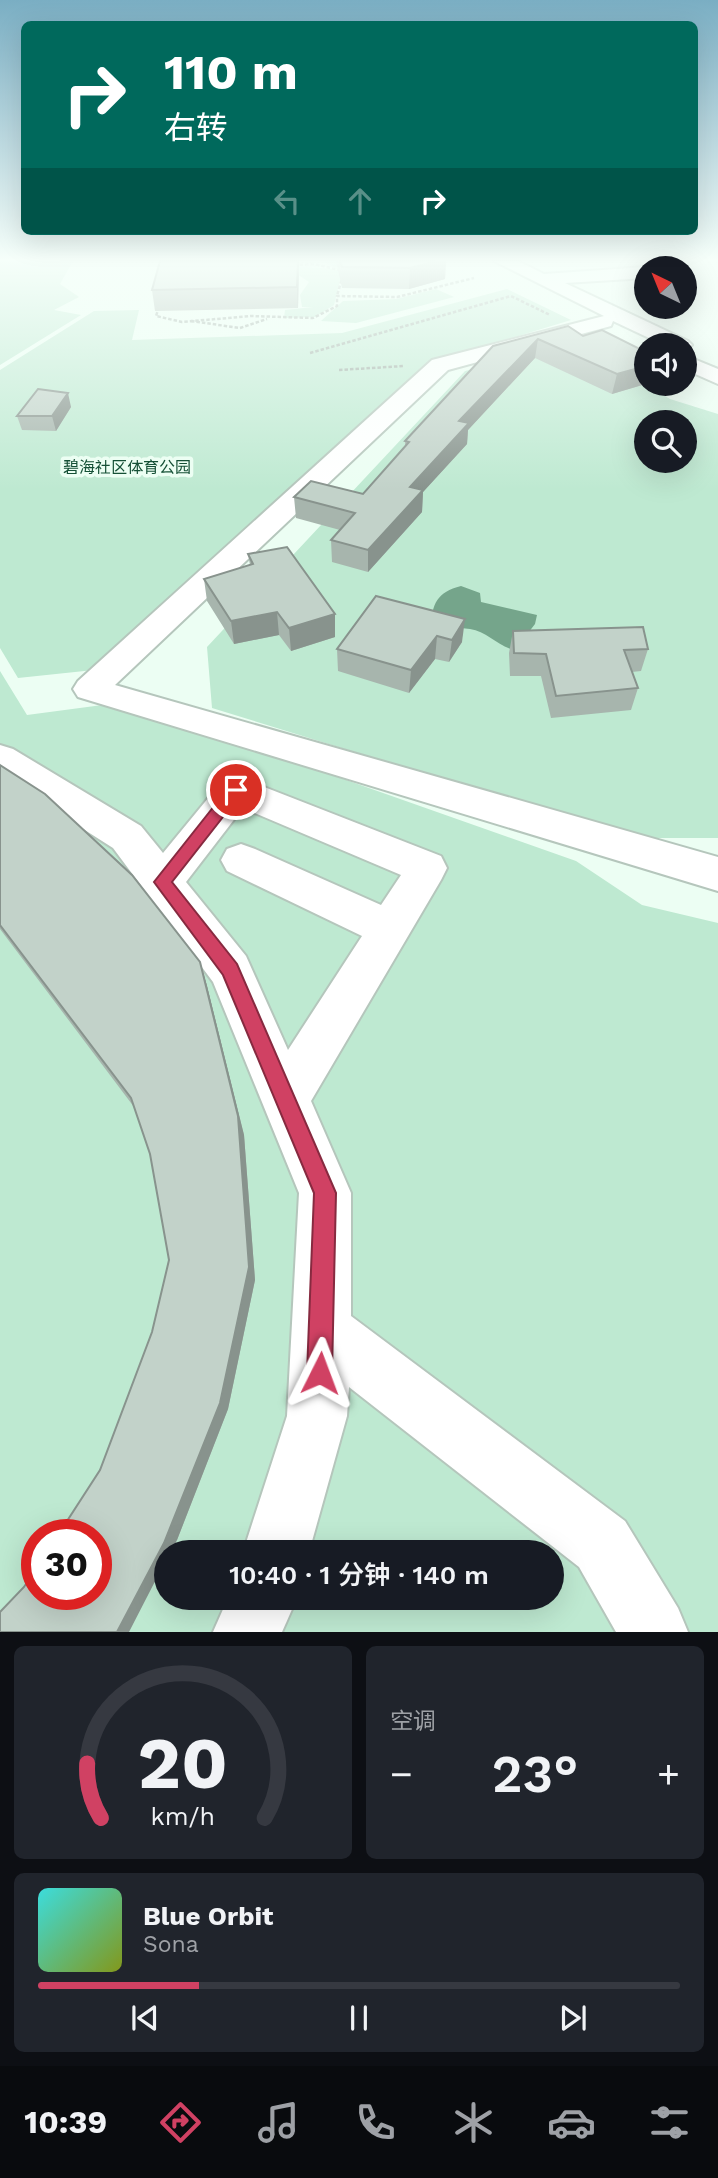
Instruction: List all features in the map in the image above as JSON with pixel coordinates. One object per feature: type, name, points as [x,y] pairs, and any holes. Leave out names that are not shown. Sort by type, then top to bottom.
[{"type":"street","points":[[546,337],[440,365],[90,689],[718,874]]},
{"type":"street","points":[[697,352],[718,362]]},
{"type":"street","points":[[697,367],[718,377]]},
{"type":"street","points":[[0,758],[127,837],[230,970],[325,1193],[317,1416],[280,1540]]},
{"type":"street","points":[[163,882],[236,790],[427,868],[285,1098]]},
{"type":"street","points":[[242,860],[390,929]]},
{"type":"street","points":[[322,1330],[602,1544],[654,1632]]},
{"type":"street","points":[[247,1632],[257,1610]]},
{"type":"path","points":[[310,353],[366,337]]},
{"type":"path","points":[[338,370],[406,366]]},
{"type":"green space","points":[[0,337],[45,337],[0,365]]},
{"type":"green space","name":"碧海社区体育公园","points":[[52,337],[133,337],[132,340],[217,337],[514,337],[436,361],[94,670],[18,678],[0,648],[0,370]]},
{"type":"green space","points":[[577,345],[634,378],[634,396],[665,396],[718,414],[718,838],[633,838],[212,708],[207,647],[465,371]]},
{"type":"green space","points":[[0,671],[27,715],[125,702],[576,861],[642,905],[718,923],[718,1632],[0,1632]]},
{"type":"shaded area","points":[[461,586],[480,593],[481,602],[537,615],[535,624],[515,650],[476,630],[431,626],[437,600],[446,592]]},
{"type":"building","points":[[526,337],[616,337],[634,346],[634,369],[617,374],[538,339],[459,421],[469,423],[410,487],[423,490],[368,550],[331,540],[355,513],[294,497],[311,481],[363,494],[409,442],[405,441],[493,346]]},
{"type":"building","points":[[38,389],[68,393],[52,416],[17,416]]},
{"type":"building","points":[[287,547],[335,614],[289,628],[277,612],[231,621],[204,579],[253,564],[248,554]]},
{"type":"building","points":[[376,596],[465,619],[452,640],[437,636],[411,670],[337,649]]},
{"type":"building","points":[[643,627],[648,649],[624,650],[638,688],[556,696],[546,654],[514,653],[513,631]]},
{"type":"building","points":[[0,765],[45,794],[132,875],[200,962],[238,1116],[249,1267],[220,1403],[165,1540],[154,1540],[154,1562],[117,1632],[0,1632],[0,1612],[21,1590],[21,1610],[112,1610],[112,1519],[68,1519],[100,1470],[152,1332],[169,1260],[150,1154],[131,1098],[0,925]]},
{"type":"route","points":[[236,790],[163,882],[230,970],[325,1193],[320,1373]]}]
